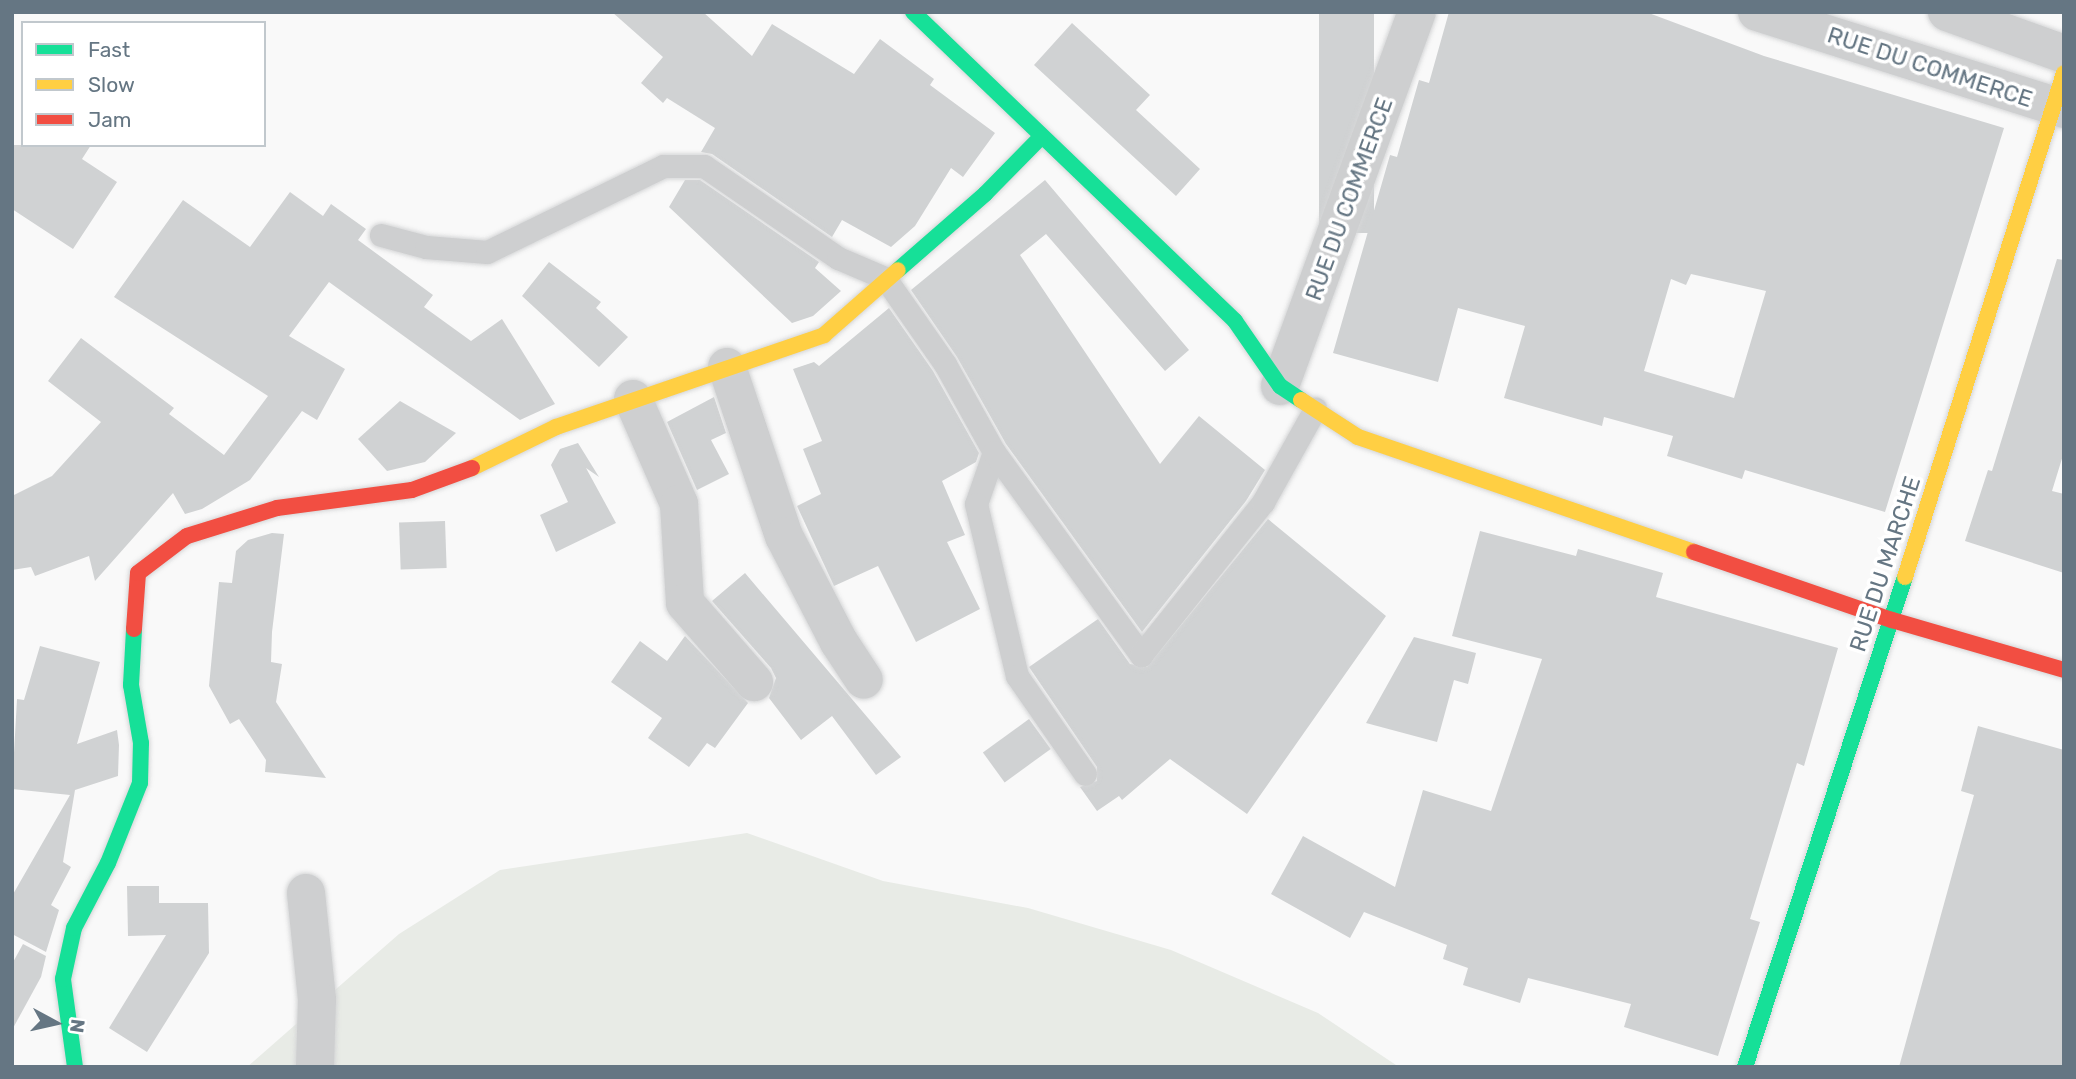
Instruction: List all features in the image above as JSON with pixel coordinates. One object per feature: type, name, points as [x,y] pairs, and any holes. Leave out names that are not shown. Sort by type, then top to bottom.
[{"type":"street","points":[[913,12],[1040,138],[1235,321],[1280,386],[1358,437],[1892,620],[2064,670]]},
{"type":"street","name":"RUE DU COMMERCE","points":[[1280,386],[1417,12]]},
{"type":"street","name":"RUE DU COMMERCE","points":[[1757,12],[2060,96]]},
{"type":"street","points":[[1947,12],[2064,54]]},
{"type":"street","name":"RUE DU MARCHE","points":[[1745,1067],[2060,96]]},
{"type":"street","points":[[75,1067],[63,979],[74,928],[107,863],[140,783],[141,743],[131,685],[138,573],[187,536],[277,508],[412,490],[464,472],[556,427],[824,335],[885,278],[985,194],[1040,138]]},
{"type":"street","points":[[727,367],[784,536],[864,680]]},
{"type":"street","points":[[633,399],[679,504],[685,603],[754,682]]},
{"type":"street","points":[[306,893],[317,999],[316,1067]]},
{"type":"lane","points":[[381,235],[426,247],[487,252],[663,166],[704,166],[838,258],[885,278],[945,364],[994,452],[1141,655],[1263,502],[1315,409]]},
{"type":"lane","points":[[994,452],[976,504],[1017,676],[1085,774]]},
{"type":"shaded area","points":[[747,833],[883,881],[1028,908],[1171,950],[1318,1013],[1399,1067],[247,1067],[399,934],[500,870]]},
{"type":"building","points":[[612,12],[703,12],[752,56],[772,24],[854,74],[880,39],[934,79],[930,85],[995,133],[963,177],[951,168],[915,226],[891,247],[842,220],[832,237],[712,154],[701,152],[715,128],[667,98],[663,103],[641,83],[663,57]]},
{"type":"building","points":[[1319,12],[1374,12],[1374,233],[1319,233]]},
{"type":"building","points":[[1449,12],[1646,12],[1764,56],[2004,128],[1885,512],[1745,470],[1742,479],[1667,456],[1673,436],[1604,417],[1602,426],[1504,398],[1525,326],[1458,308],[1438,382],[1333,353],[1390,155],[1397,157],[1419,80],[1429,83]],"holes":[[[1691,274],[1766,291],[1734,398],[1644,371],[1671,279],[1686,285]]]},
{"type":"building","points":[[1072,23],[1150,95],[1136,110],[1200,169],[1176,196],[1034,65]]},
{"type":"building","points":[[12,145],[90,147],[82,159],[117,182],[73,249],[12,209]]},
{"type":"building","points":[[685,180],[700,180],[819,262],[815,268],[841,291],[813,316],[792,323],[669,207]]},
{"type":"building","points":[[1045,180],[1189,350],[1165,371],[1046,234],[1020,255],[1160,464],[1199,416],[1265,470],[1246,501],[1142,632],[1006,444],[957,357],[911,290]]},
{"type":"building","points":[[290,192],[323,216],[331,204],[366,229],[358,240],[433,295],[424,307],[471,341],[502,319],[555,404],[520,420],[329,282],[289,336],[345,369],[317,420],[302,411],[250,480],[202,509],[185,514],[173,493],[95,581],[89,556],[35,576],[31,567],[12,570],[12,496],[52,476],[101,422],[48,381],[81,338],[174,408],[169,414],[224,455],[268,396],[114,297],[183,200],[250,247]]},
{"type":"building","points":[[2057,259],[2064,260],[2064,452],[2052,491],[2064,494],[2064,573],[1965,541],[1988,470],[1992,471]]},
{"type":"building","points":[[549,262],[601,302],[596,308],[628,337],[599,367],[522,296]]},
{"type":"building","points":[[889,308],[933,371],[979,453],[976,462],[942,481],[965,535],[947,542],[980,609],[916,642],[878,566],[834,586],[797,506],[821,494],[803,449],[822,441],[793,369],[814,362],[819,366]]},
{"type":"building","points":[[714,397],[726,433],[711,440],[729,474],[697,490],[667,422]]},
{"type":"building","points":[[400,401],[456,433],[425,462],[387,471],[358,439]]},
{"type":"building","points":[[578,443],[599,477],[586,468],[616,523],[556,552],[540,515],[568,502],[551,465],[560,449]]},
{"type":"building","points":[[1268,519],[1386,616],[1247,814],[1170,759],[1122,800],[1119,796],[1097,811],[1080,787],[1097,781],[1097,767],[1029,667],[1098,619],[1130,664],[1147,667]]},
{"type":"building","points":[[445,521],[447,568],[401,570],[399,523]]},
{"type":"building","points":[[1480,531],[1576,556],[1578,549],[1663,573],[1656,597],[1838,648],[1804,766],[1797,763],[1750,919],[1760,922],[1718,1056],[1624,1027],[1631,1004],[1528,978],[1520,1003],[1463,985],[1468,968],[1443,959],[1447,945],[1364,912],[1350,938],[1271,894],[1303,836],[1395,887],[1423,790],[1491,811],[1542,659],[1452,636]]},
{"type":"building","points":[[272,533],[284,534],[272,632],[271,662],[282,664],[276,702],[326,778],[265,772],[266,760],[239,719],[230,724],[209,686],[219,582],[232,583],[236,551],[248,540]]},
{"type":"building","points":[[745,573],[901,757],[876,775],[832,716],[801,740],[769,698],[776,678],[771,668],[712,601]]},
{"type":"building","points":[[685,636],[748,703],[715,748],[707,743],[689,767],[648,738],[662,718],[611,682],[640,641],[667,661]]},
{"type":"building","points":[[1414,637],[1476,653],[1468,684],[1454,680],[1437,742],[1366,723]]},
{"type":"building","points":[[40,646],[100,662],[77,744],[117,730],[119,745],[118,776],[75,790],[63,862],[71,867],[51,905],[59,910],[46,952],[12,934],[12,896],[70,795],[12,789],[17,699],[24,700]]},
{"type":"building","points":[[1029,719],[1051,749],[1005,782],[983,753]]},
{"type":"building","points":[[1978,726],[2064,750],[2064,1067],[1899,1067],[1974,795],[1961,791]]},
{"type":"building","points":[[127,886],[159,886],[159,903],[208,903],[209,953],[147,1052],[109,1028],[166,935],[128,936]]},
{"type":"building","points":[[23,944],[46,956],[41,977],[12,1030],[12,964]]},
{"type":"traffic: fast","points":[[913,12],[1235,321],[1280,386],[1301,400]]},
{"type":"traffic: fast","points":[[898,270],[985,194],[1040,138]]},
{"type":"traffic: fast","points":[[1745,1067],[1905,577]]},
{"type":"traffic: fast","points":[[75,1067],[63,979],[74,928],[108,863],[140,783],[141,743],[131,685],[134,629]]},
{"type":"traffic: slow","points":[[1905,577],[2064,73]]},
{"type":"traffic: slow","points":[[472,468],[556,427],[824,335],[898,270]]},
{"type":"traffic: slow","points":[[1301,400],[1358,437],[1694,552]]},
{"type":"traffic: jam","points":[[134,629],[138,573],[187,536],[277,508],[412,490],[472,468]]},
{"type":"traffic: jam","points":[[1694,552],[1892,620],[2064,670]]}]
